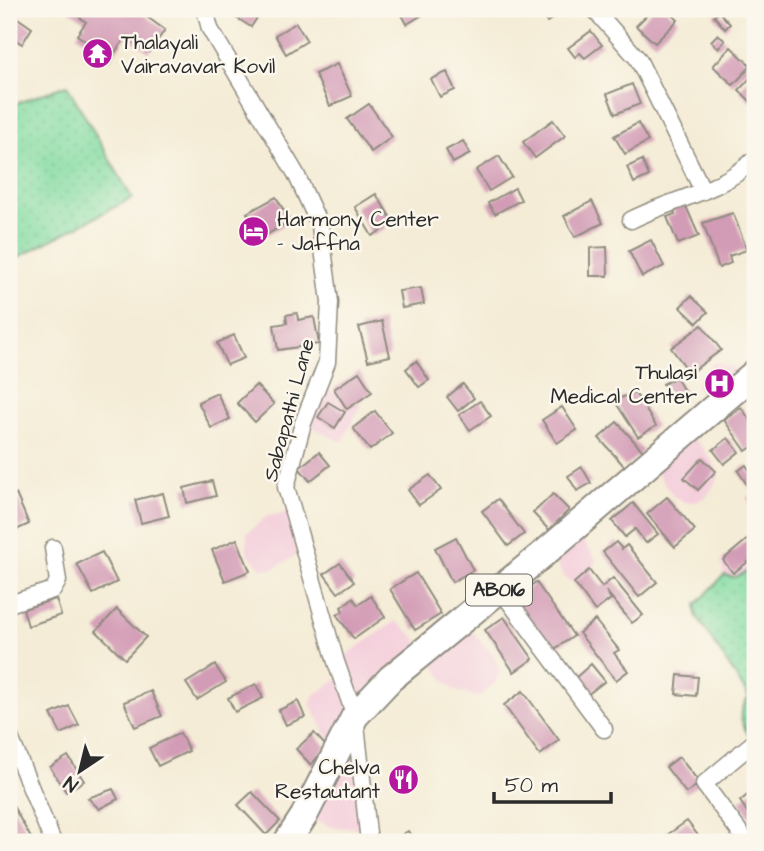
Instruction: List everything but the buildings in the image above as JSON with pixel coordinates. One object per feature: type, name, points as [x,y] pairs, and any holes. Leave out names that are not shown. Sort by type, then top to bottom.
[{"type":"main road","name":"AB016","points":[[287,842],[304,816],[355,716],[391,678],[755,373]]},
{"type":"street","name":"Sabapathi Lane","points":[[205,9],[211,29],[296,174],[320,226],[330,302],[327,362],[303,423],[286,487],[336,662],[355,716],[369,842]]},
{"type":"street","points":[[594,9],[638,59],[703,191]]},
{"type":"street","points":[[631,220],[664,204],[735,177],[755,159]]},
{"type":"street","points":[[9,604],[53,590],[58,581],[53,548]]},
{"type":"street","points":[[500,589],[604,729]]},
{"type":"street","points":[[9,735],[53,842]]},
{"type":"street","points":[[747,842],[704,785],[753,743]]},
{"type":"shaded area","name":"Thulasi Medical Center","points":[[717,362],[734,368],[744,383],[710,403],[703,398],[696,385],[711,364]]},
{"type":"shaded area","points":[[318,384],[361,405],[342,442],[303,423]]},
{"type":"shaded area","points":[[688,430],[714,463],[719,477],[707,496],[696,502],[684,502],[673,496],[650,462]]},
{"type":"shaded area","points":[[292,511],[303,552],[272,569],[261,568],[247,552],[247,533],[266,517]]},
{"type":"shaded area","points":[[573,527],[596,559],[592,574],[574,583],[565,578],[548,550]]},
{"type":"shaded area","points":[[755,532],[755,568],[735,577],[724,575],[721,561]]},
{"type":"shaded area","points":[[462,620],[495,657],[499,671],[496,682],[479,697],[456,691],[445,681],[425,652],[355,716],[368,828],[332,827],[304,816],[335,752],[310,703],[314,695],[341,677],[336,662],[396,621],[413,635],[425,651]]},
{"type":"green space","points":[[67,85],[132,198],[9,262],[9,106]]},
{"type":"green space","points":[[755,568],[755,746],[741,716],[749,697],[696,615],[696,605],[724,575],[735,577]]},
{"type":"place","name":"Thalayali Vairavavar Kovil","points":[[98,54]]},
{"type":"place","name":"Harmony Center - Jaffna","points":[[254,231]]},
{"type":"place","name":"Thulasi Medical Center","points":[[720,384]]},
{"type":"place","name":"Chelva Restautant","points":[[403,779]]}]
